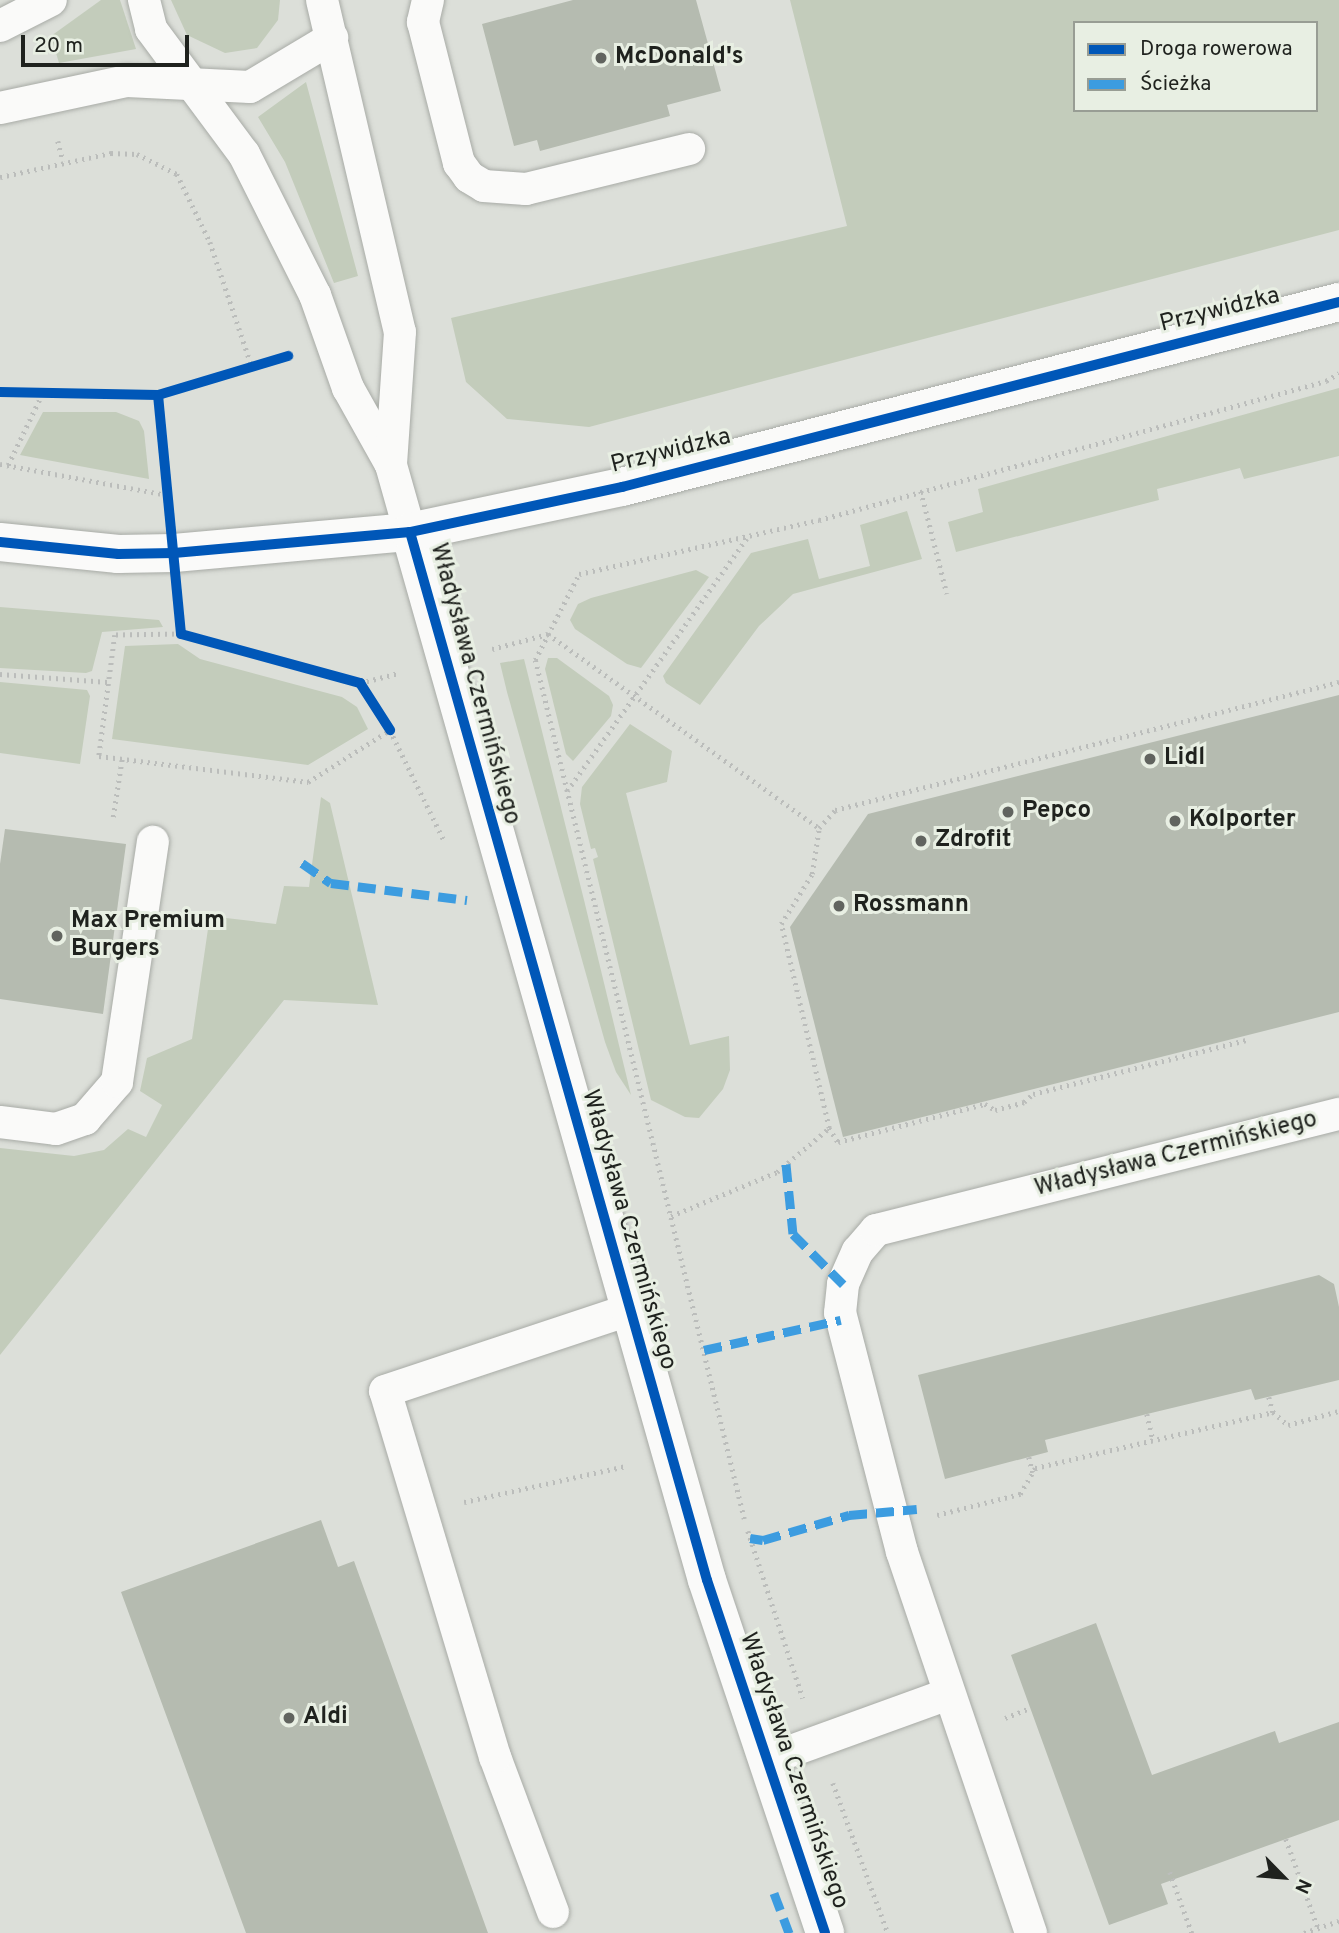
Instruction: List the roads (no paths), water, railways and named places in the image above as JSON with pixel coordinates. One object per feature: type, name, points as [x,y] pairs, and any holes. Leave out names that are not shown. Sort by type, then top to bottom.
[{"type":"street","name":"Przywidzka","points":[[0,542],[118,554],[160,553],[410,532],[622,487],[1339,302]]},
{"type":"street","name":"Władysława Czermińskiego","points":[[410,532],[628,1310],[707,1580],[825,1933]]},
{"type":"lane","points":[[0,26],[51,0]]},
{"type":"lane","points":[[144,0],[151,29],[244,154],[314,295],[348,388],[391,465],[410,532]]},
{"type":"lane","points":[[322,0],[400,332],[391,465]]},
{"type":"lane","points":[[428,0],[423,22],[459,163],[476,182],[502,190],[526,189],[689,149]]},
{"type":"lane","points":[[0,108],[127,82],[250,88],[332,38]]},
{"type":"lane","points":[[0,1122],[56,1129],[85,1119],[117,1083],[153,842]]},
{"type":"lane","name":"Władysława Czermińskiego","points":[[1031,1933],[902,1552],[839,1313],[843,1284],[858,1251],[876,1230],[1339,1114]]},
{"type":"lane","points":[[553,1912],[495,1757],[385,1391],[628,1310]]},
{"type":"lane","name":"Władysława Czermińskiego","points":[[766,1760],[948,1694]]},
{"type":"place","name":"McDonald's","points":[[601,58]]},
{"type":"place","name":"Lidl","points":[[1150,759]]},
{"type":"place","name":"Pepco","points":[[1008,812]]},
{"type":"place","name":"Kolporter","points":[[1175,821]]},
{"type":"place","name":"Zdrofit","points":[[921,841]]},
{"type":"place","name":"Rossmann","points":[[839,906]]},
{"type":"place","name":"Max Premium Burgers","points":[[57,936]]},
{"type":"place","name":"Aldi","points":[[289,1718]]}]
